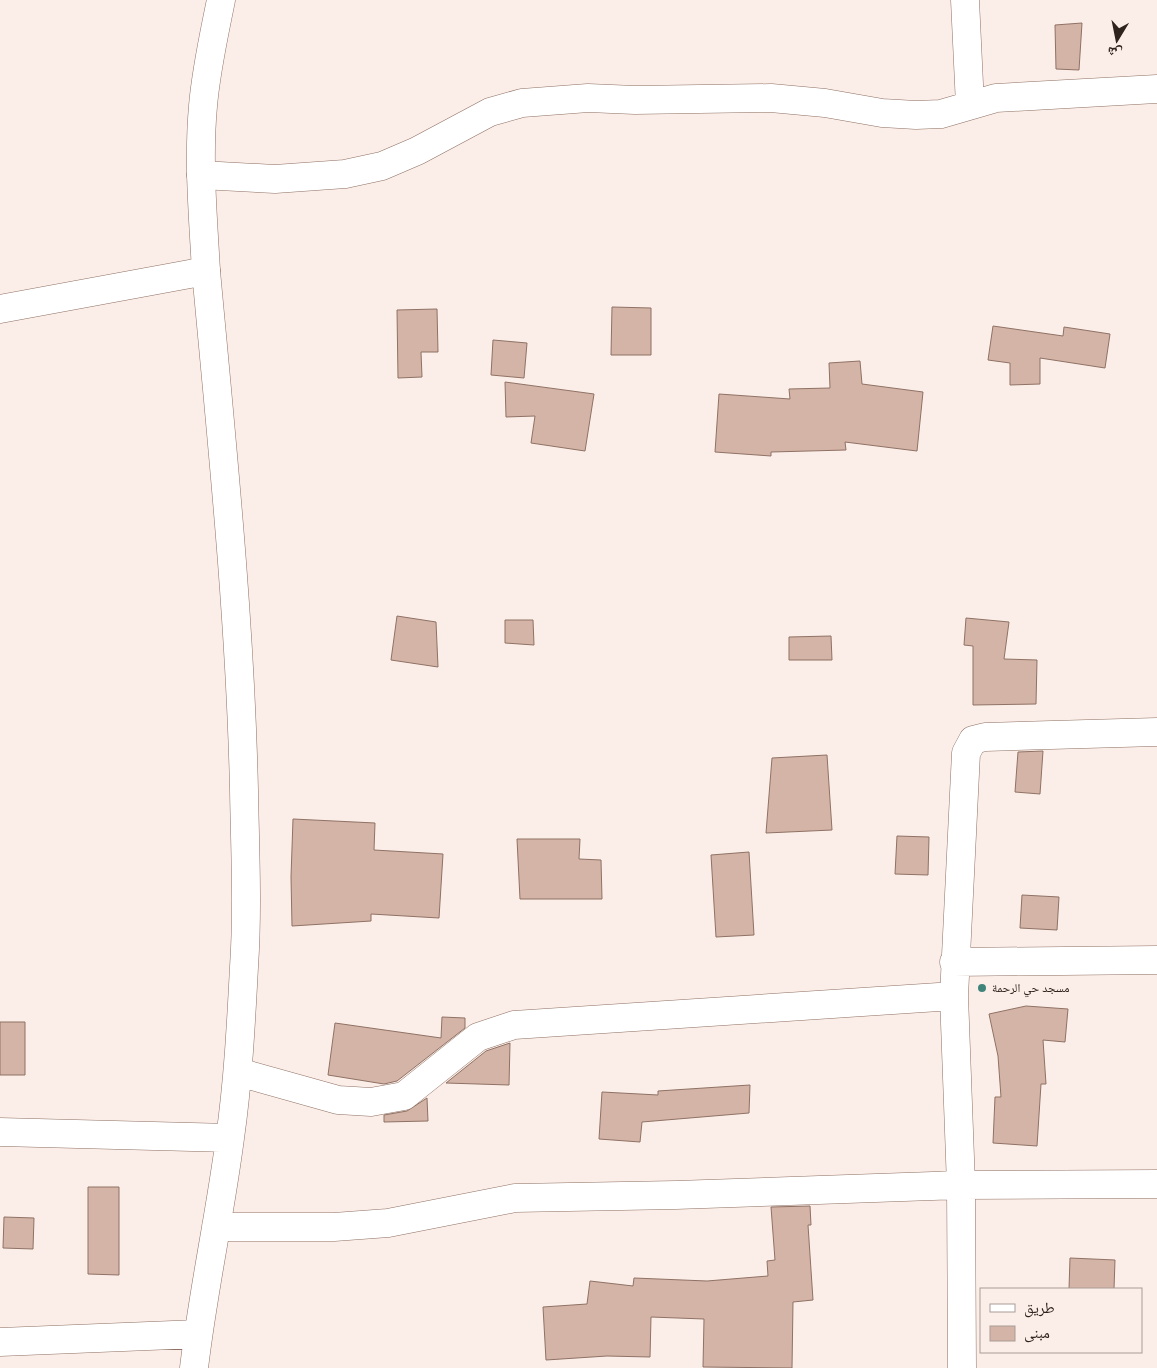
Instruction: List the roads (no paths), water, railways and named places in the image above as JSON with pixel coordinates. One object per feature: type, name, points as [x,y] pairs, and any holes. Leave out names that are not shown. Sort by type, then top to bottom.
[{"type":"street","points":[[194,1368],[230,1138],[238,1072],[245,964],[246,895],[242,709],[231,536],[206,271],[201,175],[202,107],[206,70],[221,0]]},
{"type":"street","points":[[965,0],[970,105]]},
{"type":"street","points":[[201,175],[274,179],[345,174],[382,166],[417,151],[490,112],[522,103],[588,98],[635,100],[771,98],[824,103],[882,113],[916,115],[941,114],[996,98],[1022,95],[1157,88]]},
{"type":"street","points":[[0,309],[206,271]]},
{"type":"street","points":[[962,1368],[960,1185],[954,962],[966,753],[973,740],[985,737],[1157,732]]},
{"type":"street","points":[[954,962],[1157,960]]},
{"type":"street","points":[[238,1072],[338,1100],[372,1102],[404,1096],[478,1037],[514,1026],[954,996]]},
{"type":"street","points":[[0,1132],[230,1138]]},
{"type":"street","points":[[216,1227],[334,1227],[388,1223],[515,1198],[960,1185],[1157,1184]]},
{"type":"street","points":[[0,1342],[198,1334]]},
{"type":"place","name":"مسجد حي الرحمة","points":[[982,988]]}]
